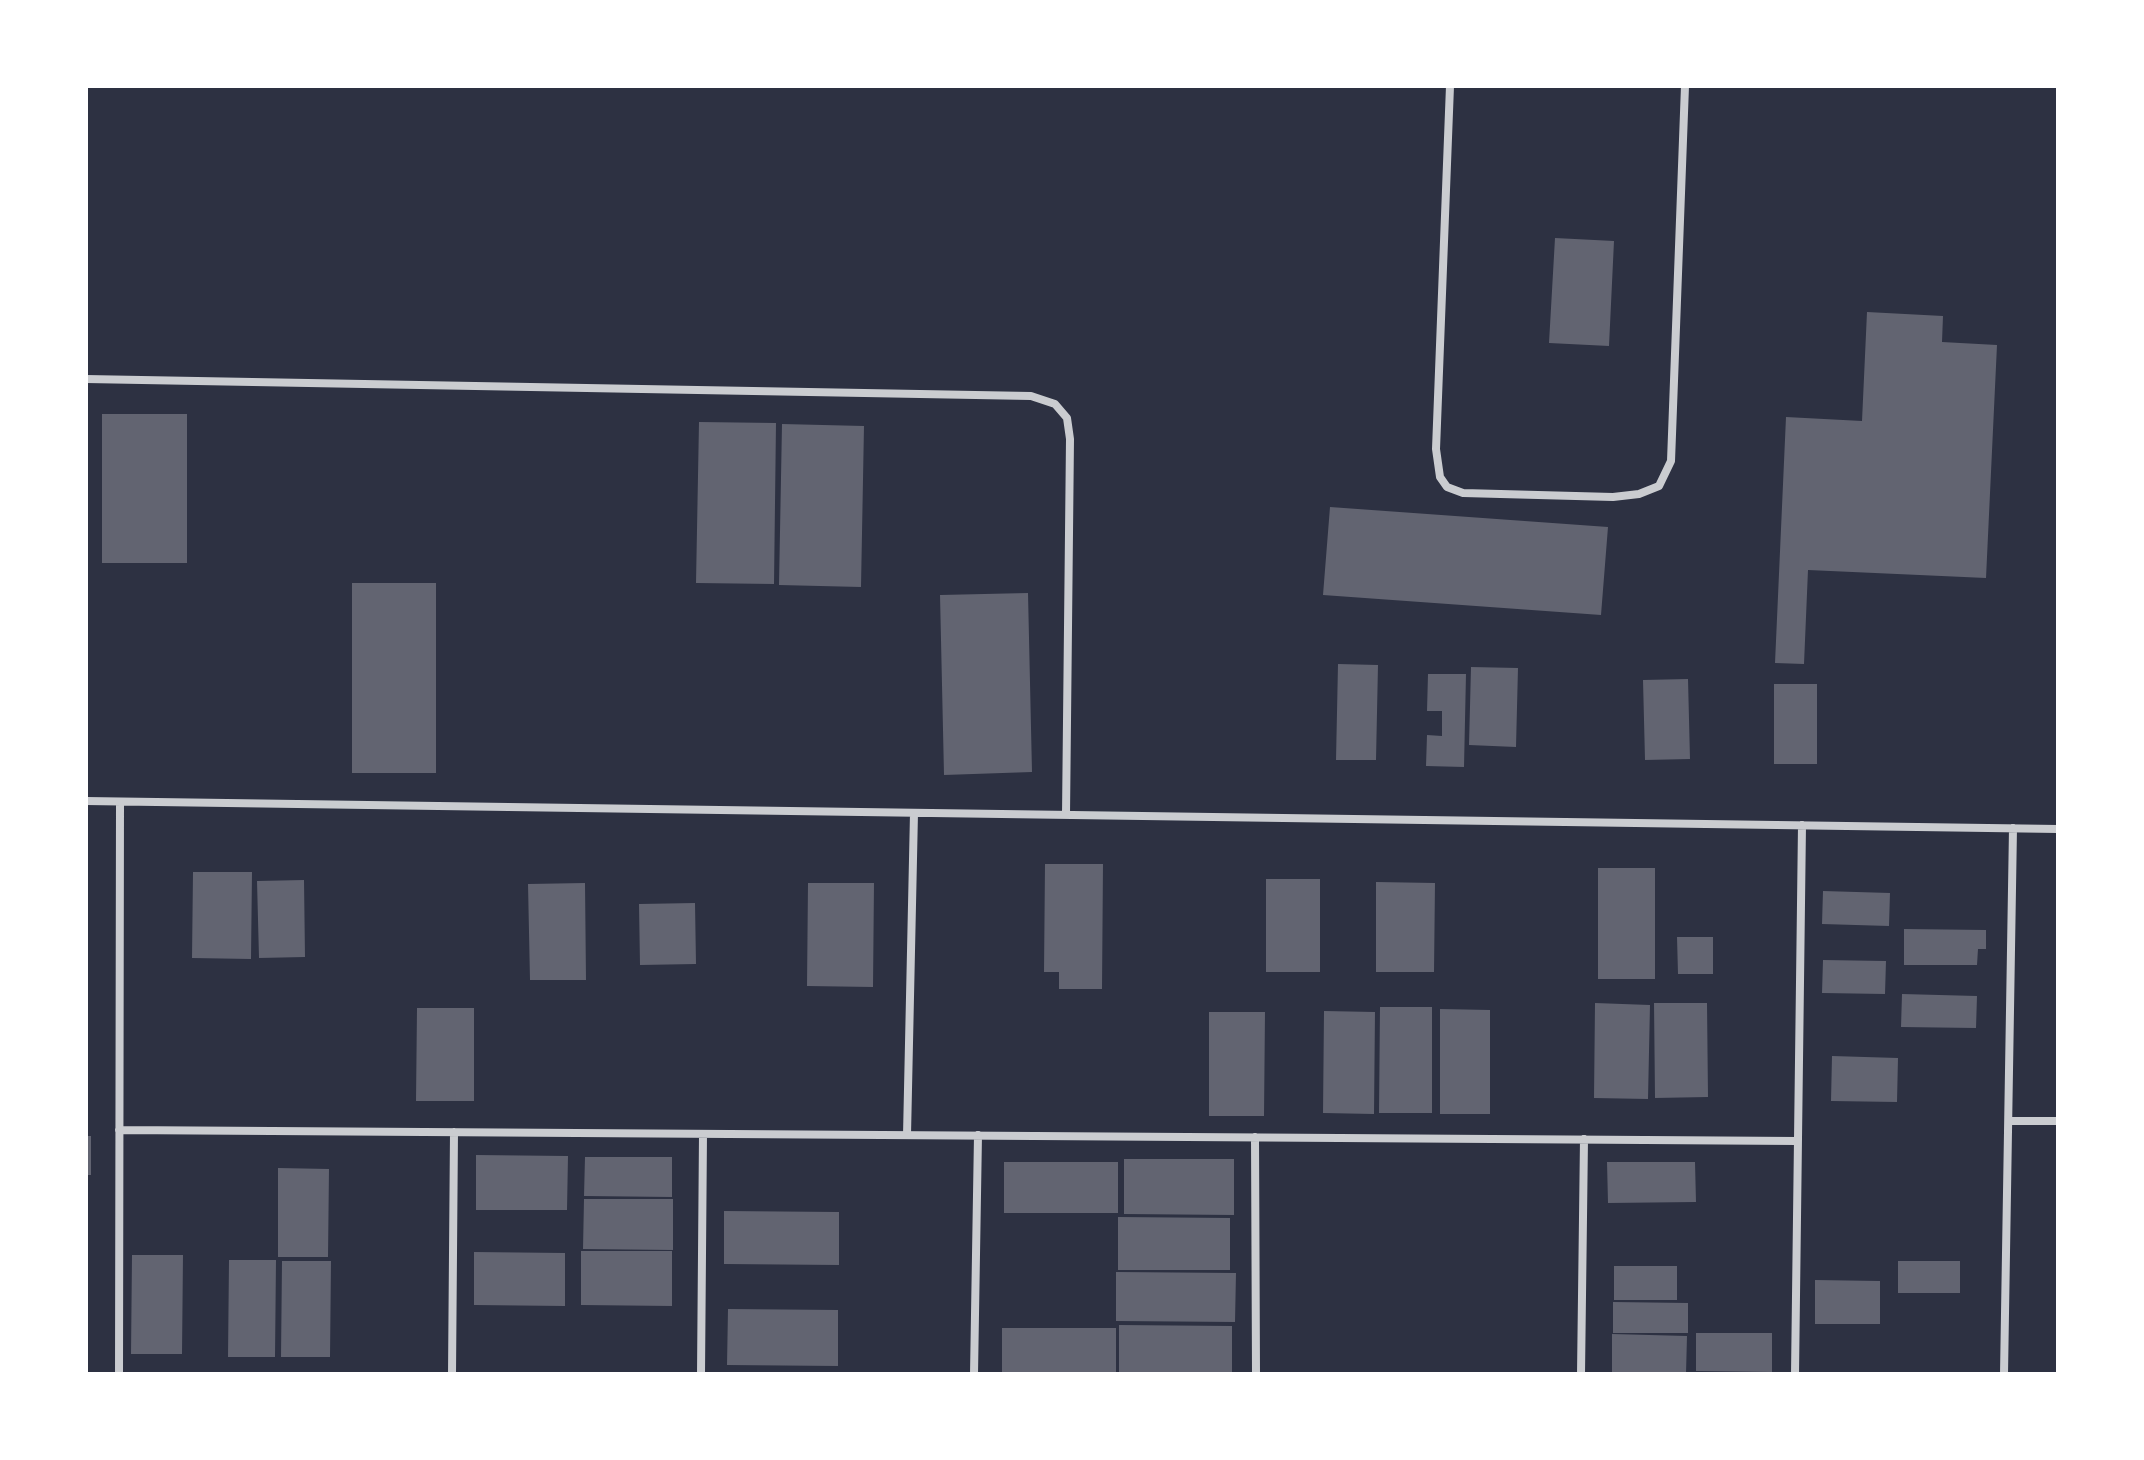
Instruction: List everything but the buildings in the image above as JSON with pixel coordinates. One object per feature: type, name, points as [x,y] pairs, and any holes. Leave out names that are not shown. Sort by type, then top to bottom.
[{"type":"street","points":[[1450,86],[1436,449],[1440,477],[1447,487],[1463,493],[1613,497],[1639,494],[1659,486],[1671,461],[1685,86]]},
{"type":"street","points":[[86,379],[1031,396],[1055,404],[1067,418],[1070,439],[1066,815]]},
{"type":"street","points":[[86,801],[2058,829]]},
{"type":"street","points":[[119,1374],[120,802]]},
{"type":"street","points":[[907,1135],[914,813]]},
{"type":"street","points":[[1795,1374],[1802,825]]},
{"type":"street","points":[[2004,1374],[2013,828]]},
{"type":"street","points":[[2009,1121],[2058,1121]]},
{"type":"street","points":[[119,1130],[1797,1141]]},
{"type":"street","points":[[452,1374],[454,1132]]},
{"type":"street","points":[[701,1374],[703,1134]]},
{"type":"street","points":[[974,1374],[978,1135]]},
{"type":"street","points":[[1255,1137],[1256,1374]]},
{"type":"street","points":[[1581,1374],[1584,1139]]}]
